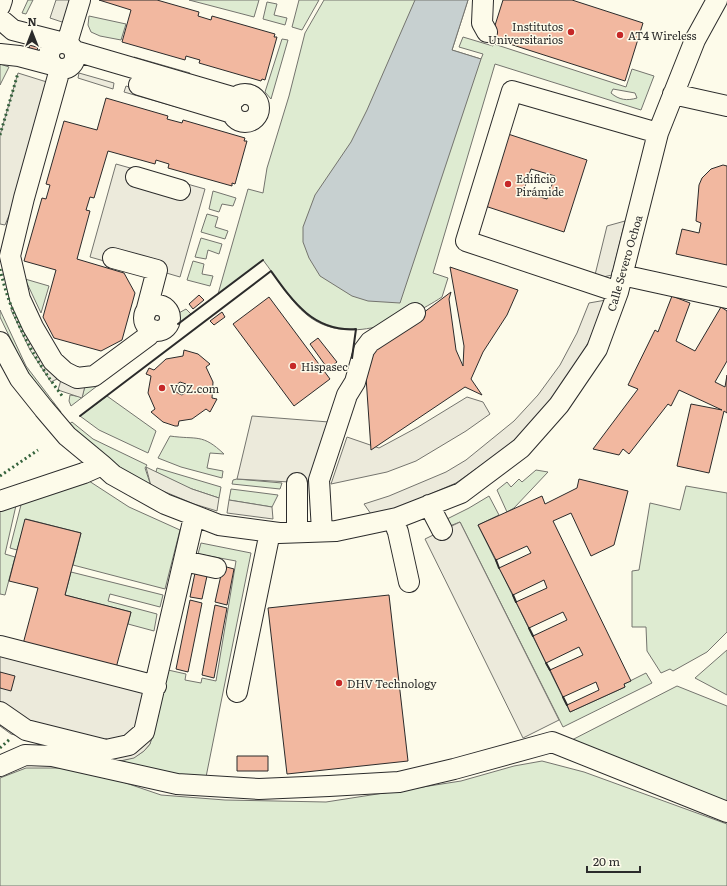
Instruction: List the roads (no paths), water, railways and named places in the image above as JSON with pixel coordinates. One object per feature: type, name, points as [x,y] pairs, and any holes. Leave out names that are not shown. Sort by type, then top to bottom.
[{"type":"street","points":[[0,6],[2,0]]},
{"type":"street","points":[[80,0],[24,198],[10,256],[20,299],[33,328],[53,361],[65,372],[77,378],[94,376],[148,336],[153,330],[149,328],[144,320],[157,270],[113,258]]},
{"type":"street","points":[[483,0],[482,23],[487,32]]},
{"type":"street","name":"Calle Severo Ochoa","points":[[0,342],[20,379],[67,436],[113,475],[166,504],[194,517],[220,525],[270,532],[336,531],[393,519],[460,493],[521,448],[560,405],[597,349],[620,284],[658,133],[695,40],[717,0]]},
{"type":"street","points":[[0,18],[13,30],[64,56],[234,105]]},
{"type":"street","points":[[0,54],[19,56],[64,56]]},
{"type":"street","points":[[658,133],[512,91],[466,241],[620,284],[727,298]]},
{"type":"street","points":[[673,94],[727,106]]},
{"type":"street","points":[[136,177],[180,190]]},
{"type":"street","points":[[322,531],[319,480],[330,465],[347,394],[355,382],[364,350],[370,342],[415,313]]},
{"type":"street","points":[[0,501],[84,473],[102,465]]},
{"type":"street","points":[[297,484],[297,532]]},
{"type":"street","points":[[429,505],[442,530]]},
{"type":"street","points":[[0,712],[26,730],[106,750],[129,746],[144,732],[156,686],[194,517]]},
{"type":"street","points":[[393,519],[398,532],[409,582]]},
{"type":"street","points":[[237,692],[267,580],[270,532]]},
{"type":"street","points":[[184,561],[216,568]]},
{"type":"street","points":[[0,646],[156,686]]},
{"type":"street","points":[[0,766],[25,755],[52,756],[177,784],[259,789],[329,786],[399,782],[454,769],[548,735],[727,812]]},
{"type":"place","name":"Institutos Universitarios","points":[[571,32]]},
{"type":"place","name":"AT4 Wireless","points":[[620,35]]},
{"type":"place","name":"Edificio Pirámide","points":[[508,184]]},
{"type":"place","name":"Hispasec","points":[[293,366]]},
{"type":"place","name":"VOZ.com","points":[[162,388]]},
{"type":"place","name":"DHV Technology","points":[[339,683]]}]
